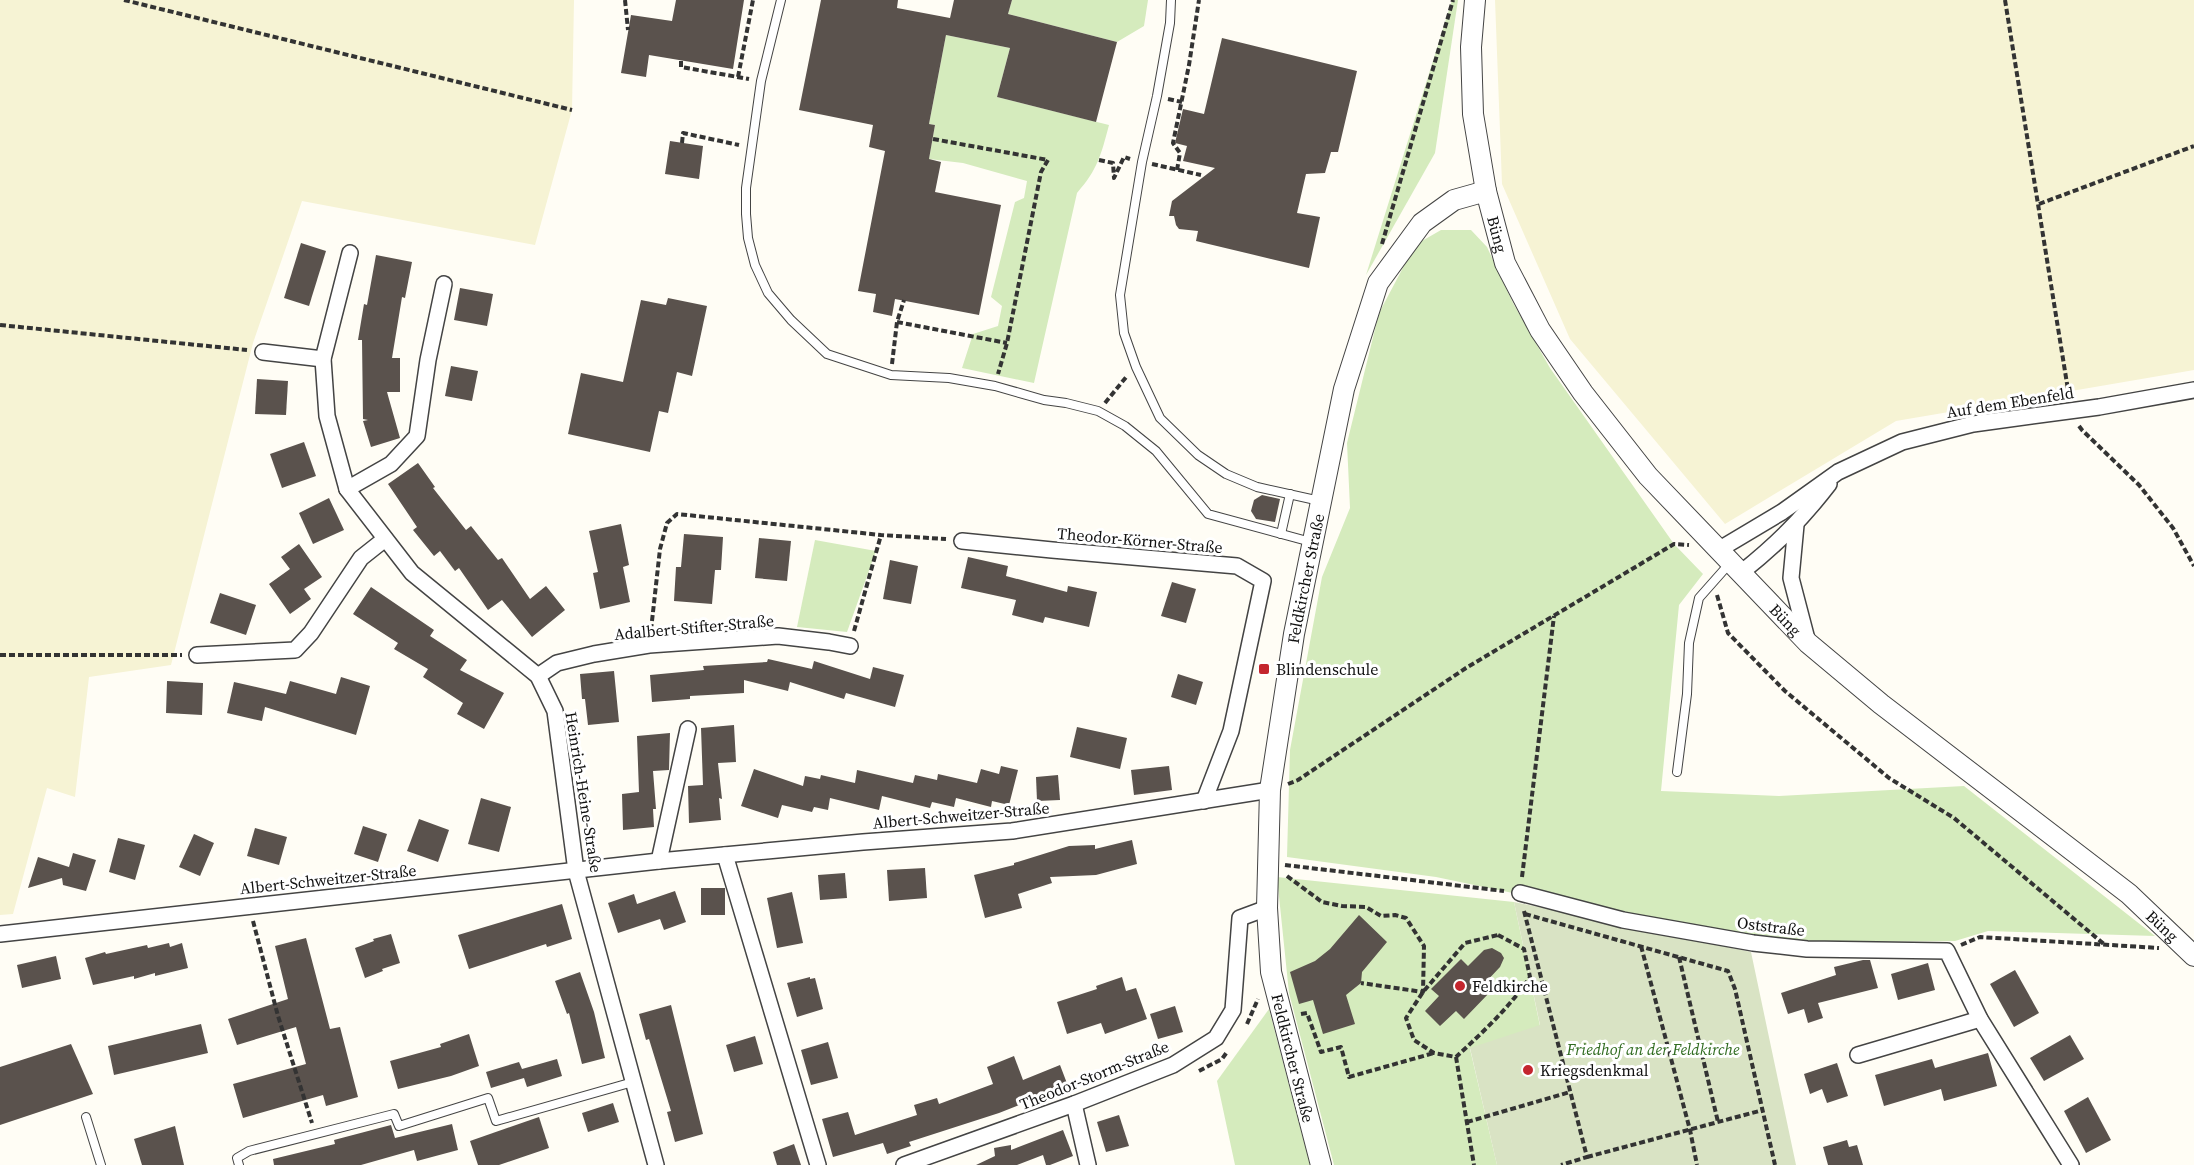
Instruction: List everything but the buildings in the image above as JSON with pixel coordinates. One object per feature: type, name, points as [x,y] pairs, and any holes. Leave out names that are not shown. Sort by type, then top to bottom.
[{"type":"street","name":"Büng","points":[[1475,0],[1471,47],[1473,114],[1486,191],[1505,263],[1540,330],[1583,393],[1648,476],[1808,643],[1881,704],[2129,894],[2194,956]]},
{"type":"street","name":"Feldkircher Straße","points":[[1321,1165],[1271,972],[1267,908],[1270,790],[1294,634],[1344,390],[1378,284],[1422,223],[1454,200],[1486,191]]},
{"type":"street","name":"Heinrich-Heine-Straße","points":[[350,254],[323,359],[327,416],[347,489],[412,573],[538,676],[555,711],[576,871],[656,1165]]},
{"type":"street","points":[[347,489],[391,464],[417,436],[428,360],[444,284]]},
{"type":"street","points":[[263,352],[323,359]]},
{"type":"street","name":"Auf dem Ebenfeld","points":[[1731,561],[1782,512],[1838,472],[1902,442],[1973,424],[2072,411],[2194,390]]},
{"type":"street","name":"Auf dem Ebenfeld","points":[[1731,561],[1769,550],[1796,525],[1838,472]]},
{"type":"street","points":[[1796,525],[1791,578],[1808,643]]},
{"type":"street","points":[[197,655],[295,650],[311,633],[361,558],[385,539]]},
{"type":"street","name":"Theodor-Körner-Straße","points":[[962,541],[1237,566],[1263,581],[1231,731],[1204,801]]},
{"type":"street","name":"Adalbert-Stifter-Straße","points":[[538,676],[557,663],[649,645],[778,636],[850,646]]},
{"type":"street","points":[[659,861],[688,729]]},
{"type":"street","name":"Albert-Schweitzer-Straße","points":[[0,934],[659,861],[1012,831],[1270,790]]},
{"type":"street","points":[[725,855],[818,1165]]},
{"type":"street","name":"Oststraße","points":[[1520,893],[1623,920],[1753,943],[1807,949],[1947,951]]},
{"type":"street","name":"Theodor-Storm-Straße","points":[[904,1165],[1074,1104],[1173,1065],[1216,1038],[1233,1010],[1240,918],[1267,908]]},
{"type":"street","points":[[1947,951],[1980,1019],[2071,1165]]},
{"type":"street","points":[[1858,1056],[1980,1019]]},
{"type":"street","points":[[1074,1104],[1088,1165]]},
{"type":"lane","points":[[781,0],[761,81],[746,188],[748,238],[755,265],[768,293],[791,320],[827,354],[891,375],[949,378],[995,386],[1044,400],[1098,411],[1125,426],[1156,451],[1208,514],[1313,543]]},
{"type":"lane","points":[[1171,0],[1168,34],[1142,162],[1120,295],[1124,333],[1136,367],[1160,418],[1198,456],[1236,478],[1257,487],[1321,502]]},
{"type":"lane","points":[[1281,534],[1290,495]]},
{"type":"lane","points":[[1677,772],[1687,694],[1689,643],[1699,598],[1731,561]]},
{"type":"lane","points":[[239,1165],[237,1158],[249,1151],[394,1114],[399,1126],[488,1098],[496,1121],[633,1082]]},
{"type":"lane","points":[[86,1118],[101,1165]]},
{"type":"path","points":[[124,0],[572,110]]},
{"type":"path","points":[[625,0],[628,30]]},
{"type":"path","points":[[738,77],[753,0]]},
{"type":"path","points":[[1177,170],[1180,153],[1173,143],[1199,0]]},
{"type":"path","points":[[1378,284],[1379,254],[1453,0]]},
{"type":"path","points":[[2005,0],[2072,411],[2082,430],[2139,486],[2173,528],[2194,566]]},
{"type":"path","points":[[681,61],[681,67],[761,81]]},
{"type":"path","points":[[682,143],[683,133],[752,147]]},
{"type":"path","points":[[933,139],[1047,160],[1041,172],[1007,343],[995,386]]},
{"type":"path","points":[[2039,204],[2194,146]]},
{"type":"path","points":[[1100,160],[1113,163],[1114,178],[1124,157],[1201,175]]},
{"type":"path","points":[[891,375],[897,322],[904,300]]},
{"type":"path","points":[[897,322],[1007,343]]},
{"type":"path","points":[[0,325],[263,352]]},
{"type":"path","points":[[1098,411],[1136,367]]},
{"type":"path","points":[[649,645],[660,549],[668,523],[677,514],[962,541]]},
{"type":"path","points":[[850,646],[881,535]]},
{"type":"path","points":[[1270,790],[1299,780],[1466,668],[1674,544],[1731,561]]},
{"type":"path","points":[[1715,580],[1728,633],[1785,691],[1889,778],[1954,818],[2106,945]]},
{"type":"path","points":[[1554,616],[1520,893],[1587,1157]]},
{"type":"path","points":[[0,656],[197,655]]},
{"type":"path","points":[[1269,863],[1520,893]]},
{"type":"path","points":[[1269,863],[1322,902],[1366,907],[1381,916],[1395,915],[1406,918],[1424,946],[1423,992]]},
{"type":"path","points":[[249,905],[278,1016],[316,1133]]},
{"type":"path","points":[[1525,914],[1728,971],[1735,989],[1775,1165]]},
{"type":"path","points":[[1498,935],[1524,949],[1530,977],[1514,1000],[1456,1057],[1434,1053],[1414,1040],[1406,1018],[1423,992],[1466,943],[1498,935]]},
{"type":"path","points":[[1947,951],[1980,937],[2168,948]]},
{"type":"path","points":[[1641,946],[1690,1130],[1697,1165]]},
{"type":"path","points":[[1679,957],[1718,1122]]},
{"type":"path","points":[[1361,983],[1423,992]]},
{"type":"path","points":[[1283,1019],[1307,1013],[1321,1052],[1341,1047],[1349,1077],[1434,1053]]},
{"type":"path","points":[[1456,1057],[1474,1165]]},
{"type":"path","points":[[1467,1122],[1570,1092]]},
{"type":"path","points":[[1561,1165],[1763,1110]]},
{"type":"shaded area","points":[[0,0],[574,0],[572,110],[535,245],[302,201],[253,343],[171,665],[89,677],[75,797],[47,788],[13,914],[0,915]]},
{"type":"shaded area","points":[[1495,0],[2194,0],[2194,370],[1896,421],[1725,524],[1570,339],[1502,184]]},
{"type":"green space","points":[[1012,0],[1148,0],[1144,26],[1117,42],[1008,14]]},
{"type":"green space","points":[[1452,0],[1458,0],[1435,153],[1366,275]]},
{"type":"green space","points":[[946,35],[1010,48],[997,97],[1109,125],[1098,161],[1077,193],[1034,383],[962,368],[973,334],[998,326],[1002,306],[991,297],[1015,202],[1024,198],[1027,181],[963,163],[929,159],[935,125],[929,124]]},
{"type":"green space","points":[[1441,230],[1471,230],[1487,247],[1513,303],[1550,368],[1674,544],[1703,574],[1679,605],[1661,791],[1779,796],[1964,786],[2155,936],[1988,931],[1955,941],[1805,942],[1589,909],[1436,877],[1287,857],[1290,750],[1322,577],[1350,508],[1347,443],[1379,313],[1415,245]]},
{"type":"green space","points":[[815,540],[876,551],[847,632],[797,627]]},
{"type":"green space","points":[[1277,877],[1514,902],[1540,1026],[1470,1049],[1497,1165],[1334,1165],[1289,993]]},
{"type":"green space","name":"Friedhof an der Feldkirche","points":[[1514,902],[1751,952],[1796,1165],[1497,1165],[1470,1048],[1540,1025]]},
{"type":"green space","points":[[1269,1009],[1310,1165],[1235,1165],[1217,1081]]},
{"type":"place","name":"Blindenschule","points":[[1264,669]]},
{"type":"place","name":"Feldkirche","points":[[1460,986]]},
{"type":"place","name":"Kriegsdenkmal","points":[[1528,1070]]}]
